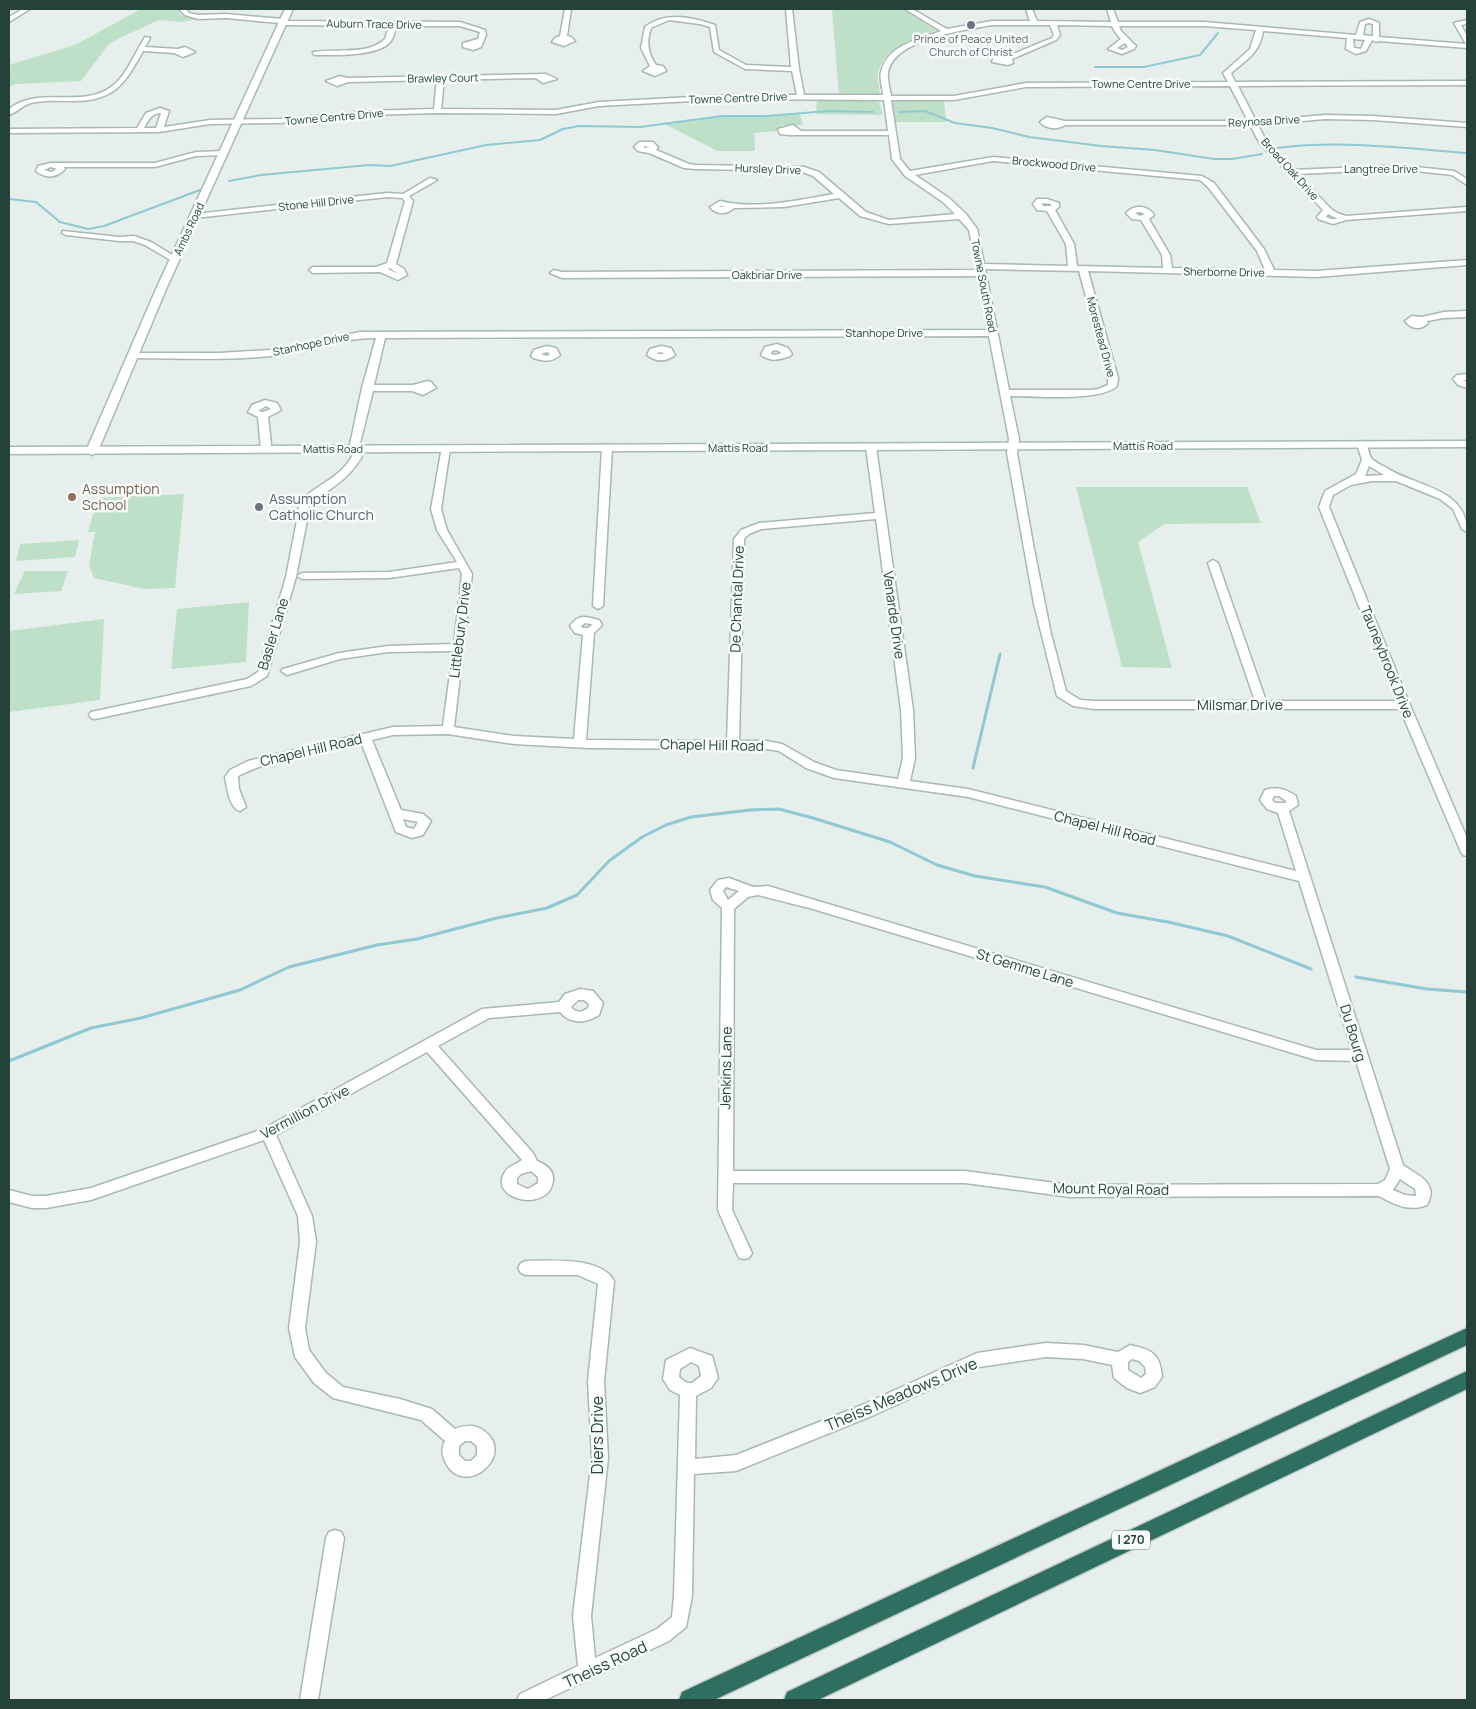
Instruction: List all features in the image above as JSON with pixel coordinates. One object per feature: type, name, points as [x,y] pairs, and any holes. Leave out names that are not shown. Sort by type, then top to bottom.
[{"type":"highway","points":[[690,1700],[1467,1336]]},
{"type":"highway","name":"I 270","points":[[796,1700],[1467,1380]]},
{"type":"main road","name":"Ambs Road","points":[[92,451],[175,259],[289,9]]},
{"type":"main road","name":"Mattis Road","points":[[9,451],[1467,444]]},
{"type":"street","points":[[9,20],[27,9]]},
{"type":"street","name":"Auburn Trace Drive","points":[[182,9],[186,14],[198,17],[226,16],[283,22],[466,25],[482,31],[481,41]]},
{"type":"street","points":[[563,38],[568,9]]},
{"type":"street","points":[[668,18],[669,9]]},
{"type":"street","points":[[789,9],[795,69],[800,96]]},
{"type":"street","points":[[908,9],[946,31]]},
{"type":"street","points":[[1029,9],[1034,22]]},
{"type":"street","points":[[1110,9],[1118,32],[1125,39]]},
{"type":"street","points":[[654,67],[644,50],[644,36],[648,27],[668,18],[701,22],[712,26],[716,50],[745,67],[795,69]]},
{"type":"street","points":[[1350,37],[1350,49],[1356,52],[1364,50],[1372,39],[1377,26],[1376,23],[1369,21],[1362,23],[1359,38]]},
{"type":"street","name":"Towne South Road","points":[[1077,703],[1062,693],[1053,662],[1026,538],[1012,453],[1014,439],[973,229],[963,216],[946,200],[908,174],[896,159],[886,99],[884,73],[894,54],[908,45],[946,31],[992,24],[1034,22],[1195,24],[1467,46]]},
{"type":"street","points":[[1467,22],[1457,23],[1467,42]]},
{"type":"street","points":[[1007,59],[1054,39],[1057,35],[1053,23]]},
{"type":"street","points":[[316,53],[360,51],[377,48],[389,40],[393,25]]},
{"type":"street","points":[[1232,84],[1227,72],[1255,50],[1259,42],[1260,28]]},
{"type":"street","points":[[9,113],[16,105],[30,100],[86,98],[113,90],[120,83],[147,38]]},
{"type":"street","points":[[140,49],[178,51]]},
{"type":"street","name":"Brawley Court","points":[[346,80],[540,77]]},
{"type":"street","points":[[437,111],[441,78]]},
{"type":"street","name":"Towne Centre Drive","points":[[9,131],[159,130],[210,122],[280,121],[366,113],[437,111],[556,112],[599,104],[729,97],[954,98],[982,95],[1026,85],[1467,83]]},
{"type":"street","name":"Broad Oak Drive","points":[[1232,84],[1263,142],[1327,210],[1321,217],[1324,220],[1338,222],[1346,218],[1467,209]]},
{"type":"street","points":[[139,130],[149,113],[159,110],[165,111],[165,113],[159,130]]},
{"type":"street","name":"Reynosa Drive","points":[[1061,123],[1253,123],[1325,117],[1374,118],[1467,125]]},
{"type":"street","points":[[796,132],[891,133]]},
{"type":"street","name":"Hursley Drive","points":[[650,150],[687,166],[801,169],[816,174],[864,214],[889,222],[963,216]]},
{"type":"street","points":[[59,167],[156,165],[196,154],[224,153]]},
{"type":"street","name":"Brockwood Drive","points":[[908,174],[993,159],[1034,161],[1202,178],[1211,185],[1261,251],[1271,274]]},
{"type":"street","name":"Langtree Drive","points":[[1290,172],[1364,168],[1416,169],[1454,172],[1467,183]]},
{"type":"street","name":"Stone Hill Drive","points":[[195,216],[387,195],[404,196],[433,180]]},
{"type":"street","points":[[730,206],[784,205],[840,195]]},
{"type":"street","points":[[313,270],[386,267],[409,201],[404,196]]},
{"type":"street","points":[[1050,209],[1070,244],[1073,269]]},
{"type":"street","points":[[1144,218],[1166,254],[1168,271]]},
{"type":"street","points":[[66,233],[120,239],[127,236],[141,240],[175,259]]},
{"type":"street","name":"Sherborne Drive","points":[[981,269],[1083,269],[1316,274],[1467,262]]},
{"type":"street","name":"Oakbriar Drive","points":[[554,273],[571,276],[981,269]]},
{"type":"street","name":"Morestead Drive","points":[[1004,393],[1090,393],[1100,392],[1112,386],[1113,378],[1083,269]]},
{"type":"street","points":[[1422,320],[1431,317],[1467,314]]},
{"type":"street","name":"Stanhope Drive","points":[[133,355],[264,354],[290,350],[337,337],[360,335],[993,333]]},
{"type":"street","points":[[661,349],[663,334]]},
{"type":"street","points":[[774,334],[776,347]]},
{"type":"street","points":[[547,348],[548,335]]},
{"type":"street","points":[[357,449],[368,388],[381,336]]},
{"type":"street","points":[[1467,377],[1460,377],[1458,379],[1461,383],[1467,385]]},
{"type":"street","points":[[368,388],[415,388]]},
{"type":"street","points":[[263,415],[261,423],[268,442],[266,449]]},
{"type":"street","points":[[1362,444],[1367,460],[1398,478],[1444,497],[1457,508],[1467,529]]},
{"type":"street","name":"Venarde Drive","points":[[871,447],[907,710],[909,758],[903,784]]},
{"type":"street","points":[[598,606],[607,448]]},
{"type":"street","name":"Basler Lane","points":[[95,715],[251,682],[263,674],[291,577],[304,510],[303,503],[346,472],[357,460],[357,449]]},
{"type":"street","name":"Littlebury Drive","points":[[445,449],[436,509],[442,530],[467,574],[448,730]]},
{"type":"street","name":"Tauneybrook Drive","points":[[1367,460],[1360,476],[1329,493],[1324,508],[1404,705],[1467,852]]},
{"type":"street","name":"Tauneybrook Drive","points":[[1349,482],[1372,478],[1398,478]]},
{"type":"street","name":"De Chantal Drive","points":[[732,744],[739,539],[745,532],[759,526],[880,516]]},
{"type":"street","points":[[1213,563],[1262,705]]},
{"type":"street","points":[[302,576],[389,575],[463,564]]},
{"type":"street","points":[[580,744],[588,632]]},
{"type":"street","points":[[287,671],[339,656],[388,649],[459,647]]},
{"type":"street","name":"Milsmar Drive","points":[[1077,703],[1404,705]]},
{"type":"street","name":"Chapel Hill Road","points":[[240,807],[231,782],[234,773],[252,764],[393,731],[448,730],[514,740],[580,744],[758,744],[782,748],[810,765],[834,774],[968,793],[1306,878]]},
{"type":"street","points":[[365,737],[396,814]]},
{"type":"street","name":"Du Bourg","points":[[1283,810],[1397,1169]]},
{"type":"street","name":"St Gemme Lane","points":[[728,907],[718,897],[716,890],[722,883],[729,882],[752,892],[758,890],[768,891],[807,902],[1316,1055],[1360,1056]]},
{"type":"street","points":[[728,907],[744,894],[752,892]]},
{"type":"street","name":"Jenkins Lane","points":[[728,907],[725,1210],[737,1242],[744,1253]]},
{"type":"street","name":"Vermillion Drive","points":[[9,1196],[32,1202],[46,1202],[91,1194],[268,1134],[487,1013],[564,1008]]},
{"type":"street","points":[[429,1045],[528,1157],[531,1165]]},
{"type":"street","points":[[268,1134],[305,1216],[308,1242],[297,1328],[301,1352],[320,1378],[339,1393],[400,1406],[426,1414],[455,1440]]},
{"type":"street","points":[[1397,1169],[1422,1186],[1424,1194],[1422,1201],[1414,1203],[1402,1202],[1381,1190],[1390,1184],[1397,1169]]},
{"type":"street","name":"Mount Royal Road","points":[[724,1177],[964,1177],[1070,1191],[1381,1190]]},
{"type":"street","name":"Diers Drive","points":[[526,1268],[580,1268],[593,1271],[606,1281],[596,1381],[600,1458],[582,1616],[588,1672]]},
{"type":"street","name":"Theiss Meadows Drive","points":[[687,1467],[736,1463],[868,1410],[977,1360],[1046,1350],[1083,1352],[1120,1359]]},
{"type":"street","points":[[687,1467],[688,1391]]},
{"type":"street","name":"Theiss Road","points":[[526,1700],[663,1635],[674,1628],[680,1621],[683,1596],[687,1467]]},
{"type":"street","points":[[309,1700],[335,1538]]},
{"type":"green space","points":[[141,9],[177,9],[181,15],[198,19],[182,22],[159,20],[124,36],[109,44],[81,81],[16,84],[9,87],[9,65],[75,45]]},
{"type":"green space","points":[[832,9],[902,9],[936,30],[902,45],[887,56],[878,72],[879,95],[839,95]]},
{"type":"green space","points":[[817,98],[879,102],[883,115],[816,114]]},
{"type":"green space","points":[[895,101],[944,101],[946,122],[895,122],[893,103]]},
{"type":"green space","points":[[800,114],[803,125],[783,125],[776,131],[754,133],[755,151],[717,151],[663,123],[718,117]]},
{"type":"green space","points":[[1076,487],[1247,487],[1261,523],[1164,524],[1138,542],[1172,668],[1122,667]]},
{"type":"green space","points":[[184,494],[175,588],[144,589],[94,578],[89,566],[95,532],[88,532],[98,498]]},
{"type":"green space","points":[[79,540],[75,557],[16,561],[20,544]]},
{"type":"green space","points":[[25,571],[68,571],[61,591],[14,594]]},
{"type":"green space","points":[[249,602],[246,662],[171,669],[177,609]]},
{"type":"green space","points":[[104,619],[100,700],[9,712],[9,631]]},
{"type":"waterway","points":[[1095,67],[1144,67],[1200,55],[1218,33]]},
{"type":"waterway","points":[[229,181],[261,175],[369,165],[390,166],[486,145],[540,140],[563,129],[579,126],[640,127],[722,116],[767,116],[828,111],[873,112]]},
{"type":"waterway","points":[[899,112],[925,111],[955,123],[992,128],[1029,137],[1101,146],[1155,150],[1214,159],[1232,159],[1262,154]]},
{"type":"waterway","points":[[1277,148],[1348,145],[1467,153]]},
{"type":"waterway","points":[[9,199],[36,202],[60,222],[88,229],[104,226],[200,190]]},
{"type":"waterway","points":[[973,768],[1000,654]]},
{"type":"waterway","points":[[9,1061],[91,1028],[141,1018],[240,990],[289,967],[377,945],[417,939],[497,918],[547,908],[577,895],[609,861],[642,837],[666,825],[691,817],[750,810],[779,809],[813,818],[890,842],[937,865],[975,876],[1045,887],[1117,913],[1168,922],[1228,936],[1311,969]]},
{"type":"waterway","points":[[1356,977],[1427,989],[1467,992]]},
{"type":"place","name":"Prince of Peace United Church of Christ","points":[[971,25]]},
{"type":"place","name":"Assumption School","points":[[72,497]]},
{"type":"place","name":"Assumption Catholic Church","points":[[259,507]]}]
